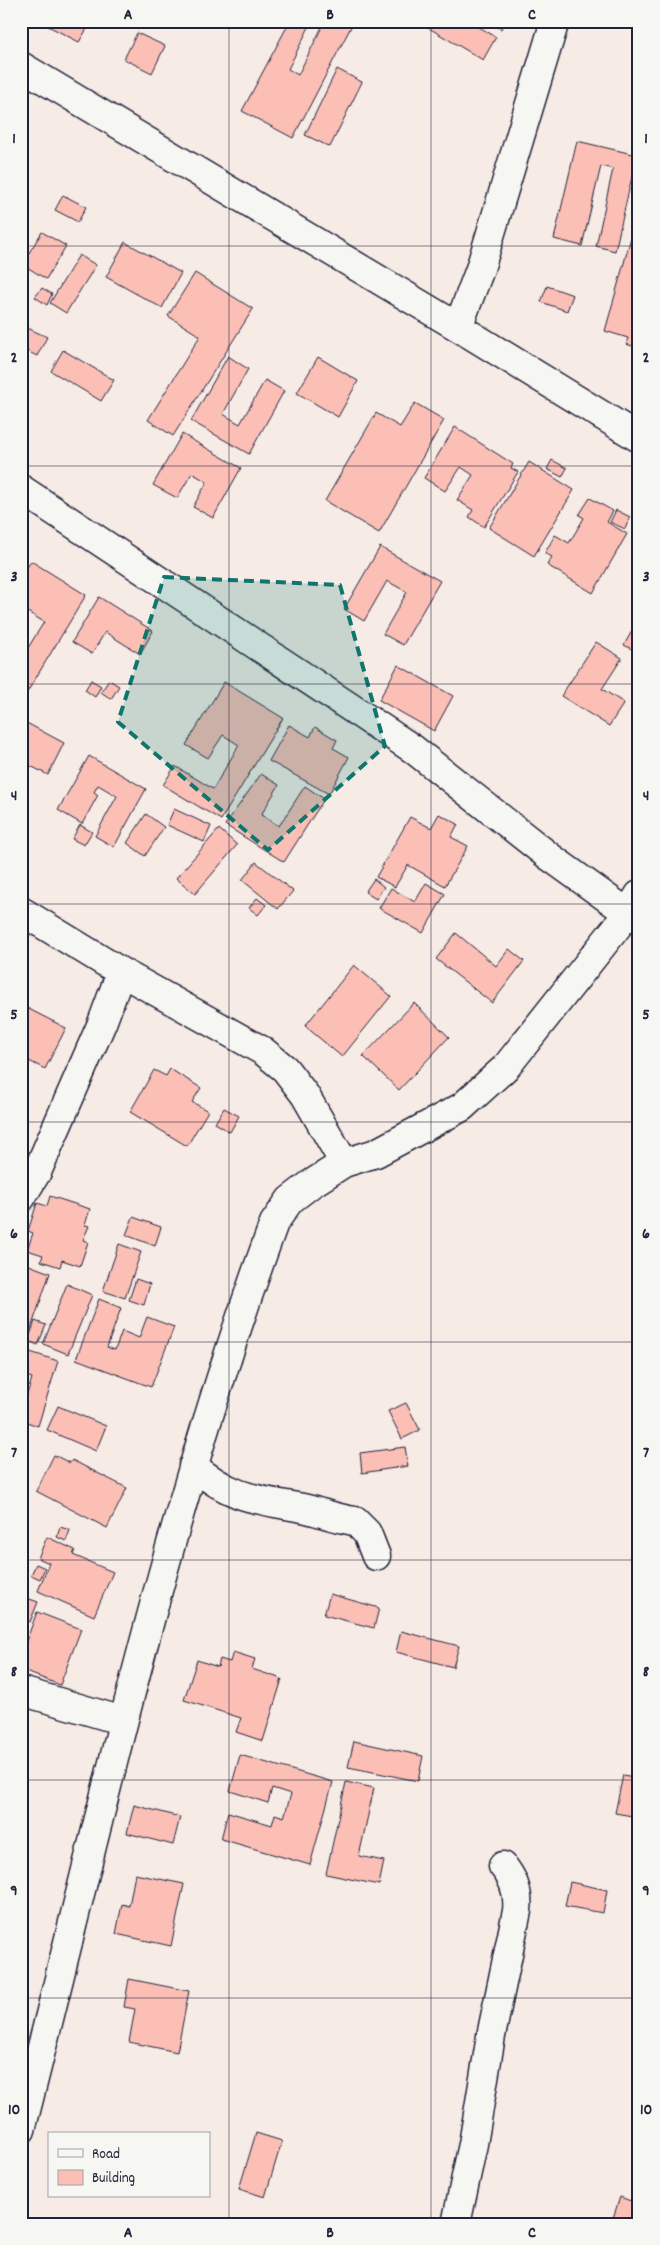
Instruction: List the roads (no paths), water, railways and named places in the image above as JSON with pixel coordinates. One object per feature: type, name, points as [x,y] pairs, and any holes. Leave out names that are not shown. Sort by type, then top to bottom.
[{"type":"street","points":[[458,327],[480,269],[555,21]]},
{"type":"street","points":[[21,66],[458,327],[639,438]]},
{"type":"street","points":[[21,489],[414,749],[550,857],[635,909],[506,1067],[477,1094],[462,1106],[376,1153],[344,1163],[290,1200],[274,1223],[192,1466],[123,1721],[21,2130]]},
{"type":"street","points":[[21,911],[121,972],[263,1051],[285,1070],[305,1094],[344,1163]]},
{"type":"street","points":[[21,1198],[37,1172],[102,1023],[121,972]]},
{"type":"street","points":[[192,1466],[212,1481],[238,1495],[310,1510],[337,1519],[355,1521],[367,1534],[376,1556]]},
{"type":"street","points":[[21,1691],[123,1721]]},
{"type":"street","points":[[456,2224],[517,1910],[518,1898],[514,1883],[503,1866]]}]
